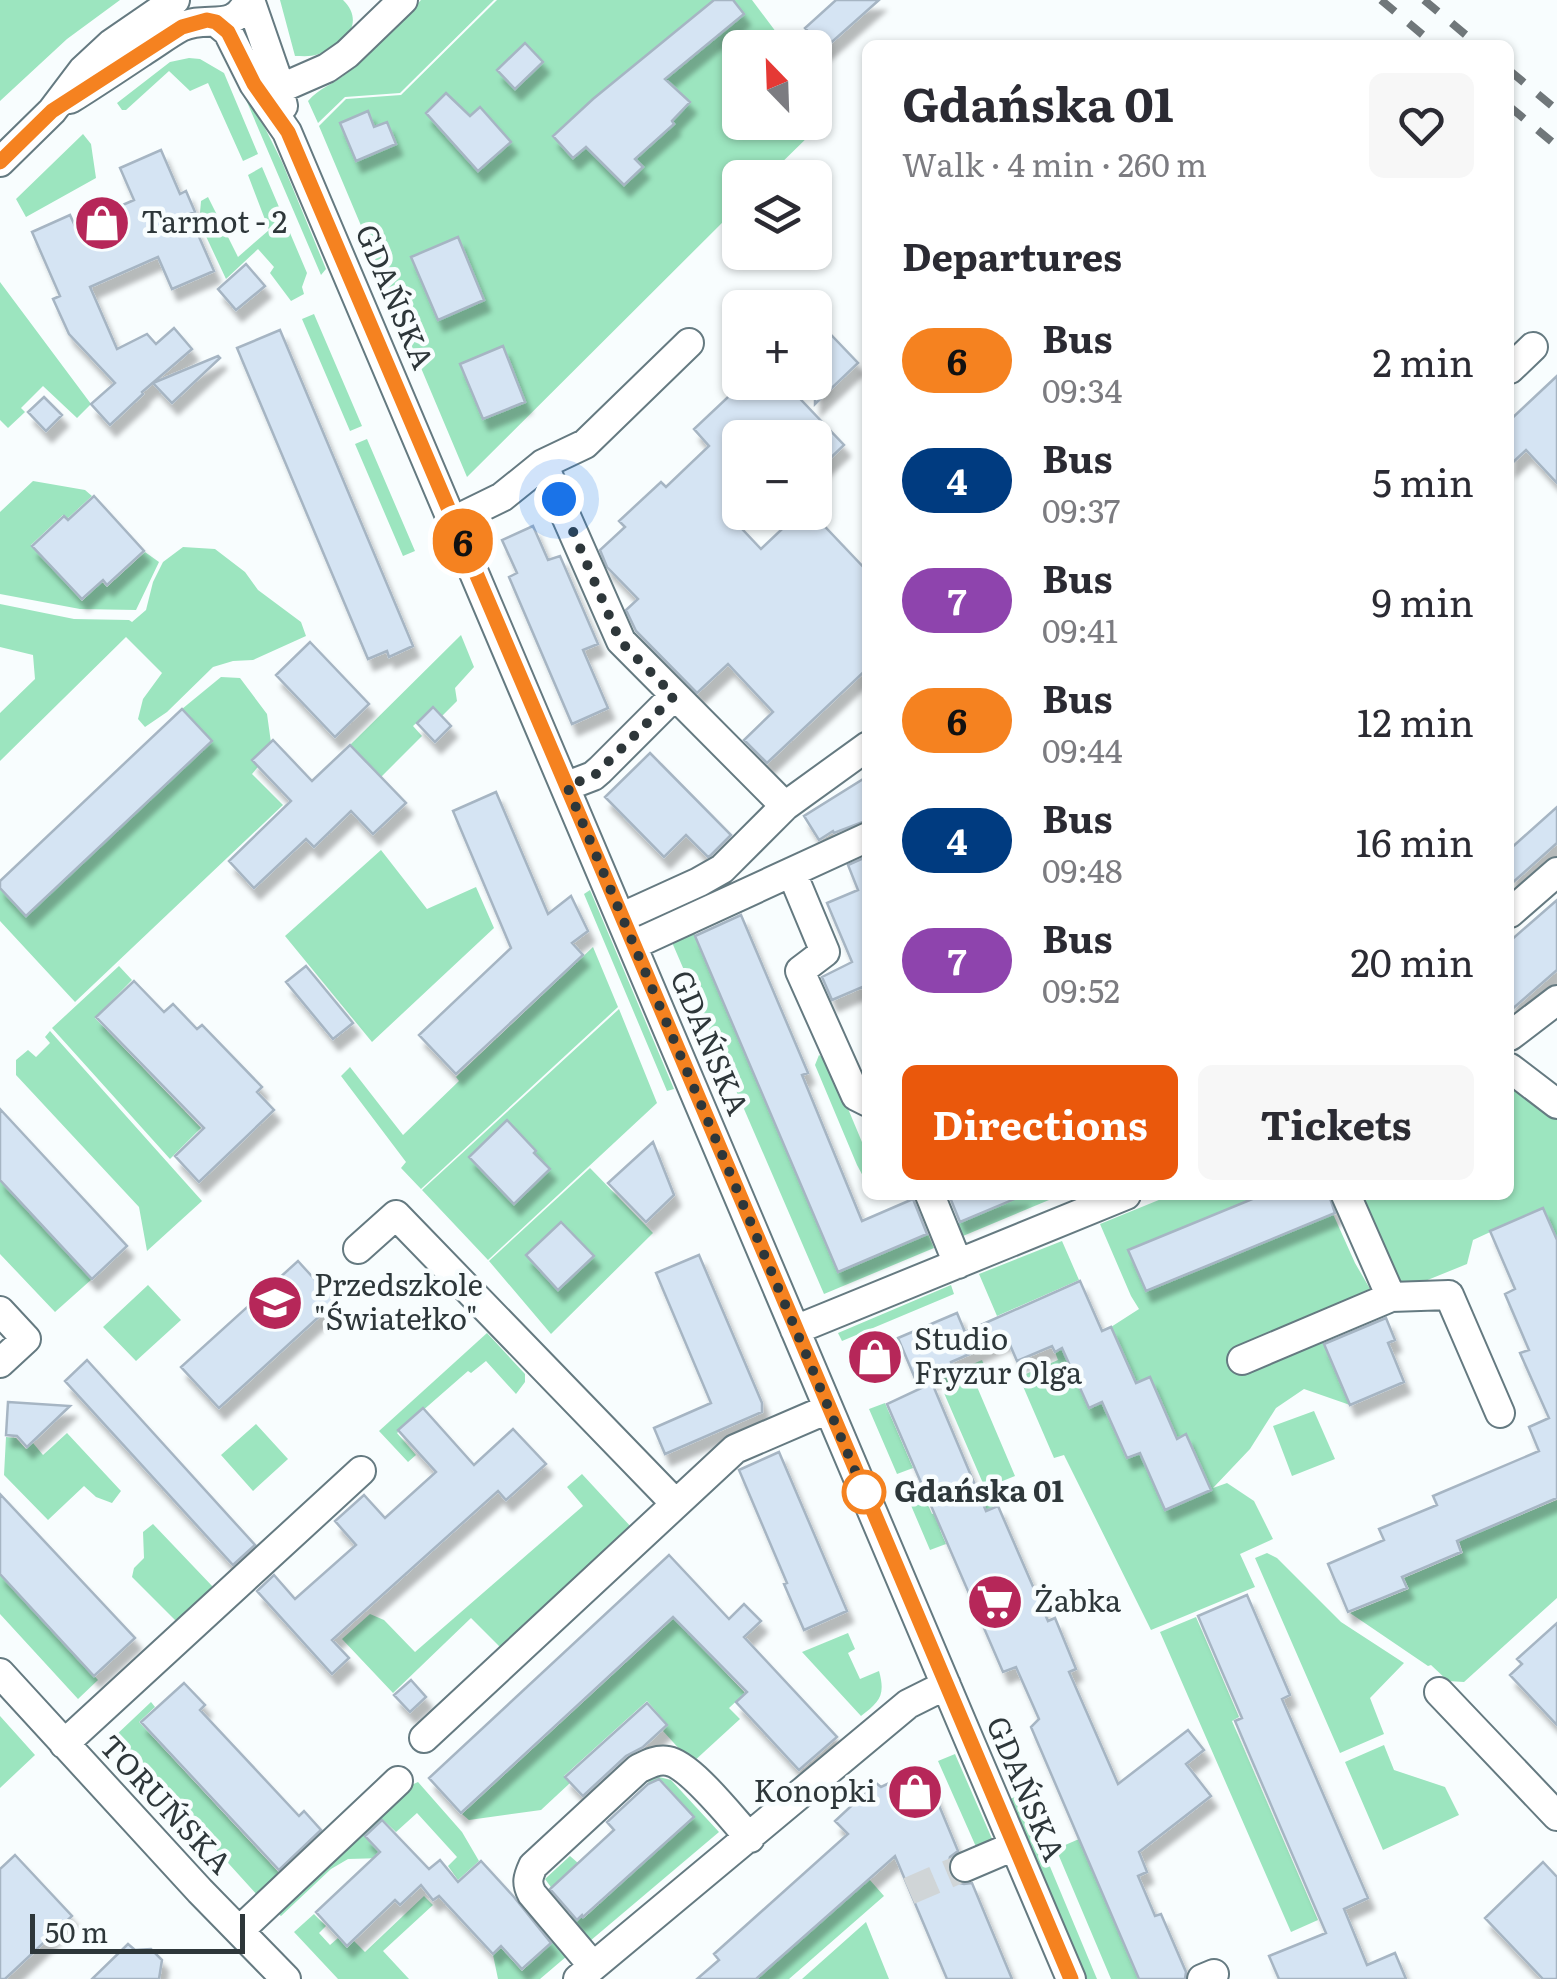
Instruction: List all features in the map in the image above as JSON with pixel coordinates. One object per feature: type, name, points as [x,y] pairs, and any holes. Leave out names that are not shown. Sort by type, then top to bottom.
[{"type":"street","points":[[0,162],[52,111],[83,70],[111,44],[174,0]]},
{"type":"street","points":[[52,111],[204,14],[224,22],[239,14],[249,0]]},
{"type":"street","name":"GDAŃSKA","points":[[249,0],[280,89],[288,132]]},
{"type":"street","points":[[280,89],[328,68],[348,54],[402,0]]},
{"type":"street","name":"GDAŃSKA","points":[[204,14],[228,32],[254,84],[288,132],[1070,1979]]},
{"type":"street","points":[[455,520],[502,496],[543,464],[585,444],[688,342]]},
{"type":"street","points":[[1514,365],[1533,347]]},
{"type":"street","points":[[543,464],[620,641],[785,806]]},
{"type":"street","points":[[567,786],[594,776],[674,696]]},
{"type":"street","points":[[622,917],[722,868],[785,806],[862,750]]},
{"type":"street","points":[[633,945],[862,840]]},
{"type":"street","points":[[1514,910],[1557,872]]},
{"type":"street","points":[[792,873],[824,952],[800,971],[856,1096],[862,1099]]},
{"type":"street","points":[[1514,1033],[1557,1000]]},
{"type":"street","points":[[1514,1071],[1557,1104]]},
{"type":"street","points":[[932,1200],[958,1264]]},
{"type":"street","points":[[795,1330],[1114,1200]]},
{"type":"street","points":[[1348,1200],[1391,1298]]},
{"type":"street","points":[[358,1249],[396,1215],[675,1502]]},
{"type":"street","points":[[1242,1360],[1391,1298],[1449,1295],[1500,1413]]},
{"type":"street","points":[[0,1311],[26,1339],[0,1362]]},
{"type":"street","points":[[424,1738],[735,1448],[828,1409]]},
{"type":"street","points":[[64,1744],[361,1471]]},
{"type":"street","name":"TORUŃSKA","points":[[0,1673],[286,1979]]},
{"type":"street","points":[[750,1838],[688,1770],[674,1762],[656,1760],[638,1770],[533,1866],[527,1878],[528,1888],[585,1973],[750,1838],[908,1704],[946,1685]]},
{"type":"street","points":[[1440,1692],[1557,1816]]},
{"type":"street","points":[[239,1932],[398,1781]]},
{"type":"street","points":[[965,1867],[1014,1846]]},
{"type":"green space","points":[[0,0],[120,0],[67,39],[0,101]]},
{"type":"green space","points":[[280,0],[343,0],[350,8],[352,25],[344,39],[328,50],[313,56],[295,56]]},
{"type":"green space","points":[[421,0],[494,0],[400,93],[345,97],[318,123],[308,101],[357,65]]},
{"type":"green space","points":[[497,0],[752,0],[774,30],[722,30],[722,140],[805,140],[784,160],[722,160],[722,223],[467,477],[319,126],[346,99],[401,95]]},
{"type":"green space","points":[[200,59],[224,73],[258,154],[243,161],[208,83],[190,91],[169,71],[126,110],[117,103],[170,62]]},
{"type":"green space","points":[[235,74],[282,162],[326,269],[321,275]]},
{"type":"green space","points":[[83,134],[91,144],[96,178],[26,217],[16,199]]},
{"type":"green space","points":[[262,167],[307,273],[304,294],[291,301],[270,273],[274,267],[258,249],[226,279],[196,215],[200,213],[201,201],[208,197],[238,257],[269,230],[248,175]]},
{"type":"green space","points":[[0,282],[91,404],[77,418],[43,386],[8,428],[0,420]]},
{"type":"green space","points":[[314,314],[362,426],[350,431],[302,319]]},
{"type":"green space","points":[[367,439],[415,551],[403,556],[355,444]]},
{"type":"green space","points":[[33,481],[85,490],[92,496],[67,519],[63,515],[31,545],[82,601],[102,582],[107,587],[145,552],[159,562],[136,610],[80,609],[0,594],[0,512]]},
{"type":"green space","points":[[183,547],[215,549],[245,572],[258,590],[301,622],[306,636],[253,660],[213,667],[167,712],[145,727],[138,719],[143,699],[162,673],[126,637],[0,761],[0,713],[35,679],[33,655],[0,647],[0,604],[74,619],[132,622],[146,610],[163,562]]},
{"type":"green space","points":[[461,635],[474,667],[455,688],[457,701],[442,716],[433,708],[413,726],[422,736],[381,777],[350,745]]},
{"type":"green space","points":[[221,677],[240,678],[267,714],[272,750],[252,774],[283,805],[75,1002],[0,921],[0,888],[26,916],[211,741],[182,709]]},
{"type":"green space","points":[[381,850],[427,909],[476,887],[494,928],[372,1042],[285,936]]},
{"type":"green space","points":[[590,890],[674,1089],[667,1091],[584,894]]},
{"type":"green space","points":[[693,930],[837,1271],[928,1234],[934,1248],[824,1294],[671,940]]},
{"type":"green space","points":[[593,947],[618,1007],[421,1189],[401,1168],[406,1162],[341,1076],[350,1067],[403,1135],[459,1081],[456,1077]]},
{"type":"green space","points":[[119,966],[132,980],[95,1018],[201,1128],[170,1159],[52,1028]]},
{"type":"green space","points":[[619,1009],[657,1103],[488,1260],[422,1190]]},
{"type":"green space","points":[[50,1031],[202,1201],[147,1251],[139,1207],[16,1075],[16,1060],[28,1050],[36,1057],[50,1043],[45,1037]]},
{"type":"green space","points":[[819,1055],[828,1061],[862,1142],[862,1174],[857,1165],[815,1065]]},
{"type":"green space","points":[[1514,1089],[1524,1093],[1557,1120],[1557,1240],[1542,1208],[1473,1240],[1467,1264],[1398,1292],[1358,1200],[1514,1200]]},
{"type":"green space","points":[[590,1168],[653,1233],[551,1334],[489,1261]]},
{"type":"green space","points":[[0,1180],[92,1279],[55,1312],[0,1254]]},
{"type":"green space","points":[[1013,1200],[1049,1200],[963,1236],[958,1223]]},
{"type":"green space","points":[[1159,1200],[1250,1200],[1129,1251],[1146,1291],[1333,1214],[1384,1313],[1322,1339],[1350,1405],[1304,1389],[1276,1408],[1250,1449],[1213,1488],[1227,1483],[1254,1501],[1273,1539],[1240,1554],[1255,1587],[1151,1630],[1064,1455],[1054,1458],[1019,1377],[1058,1360],[1055,1352],[1062,1348],[1088,1407],[1102,1402],[1126,1458],[1140,1453],[1164,1509],[1210,1490],[1187,1435],[1177,1439],[1150,1378],[1136,1383],[1111,1327],[1139,1309],[1100,1224]]},
{"type":"green space","points":[[1062,1241],[1079,1280],[997,1316],[979,1274]]},
{"type":"green space","points":[[148,1285],[181,1320],[136,1361],[103,1327]]},
{"type":"green space","points":[[951,1285],[954,1294],[842,1341],[838,1333]]},
{"type":"green space","points":[[487,1333],[525,1374],[525,1382],[516,1394],[486,1361],[471,1373],[468,1371],[397,1433],[416,1455],[408,1462],[379,1431]]},
{"type":"green space","points":[[982,1360],[989,1376],[975,1382],[1015,1476],[985,1488],[938,1379]]},
{"type":"green space","points":[[885,1403],[913,1468],[897,1474],[869,1409]]},
{"type":"green space","points":[[1314,1411],[1335,1459],[1292,1476],[1273,1426]]},
{"type":"green space","points":[[256,1424],[288,1459],[253,1491],[221,1455]]},
{"type":"green space","points":[[67,1433],[121,1491],[112,1503],[96,1497],[84,1486],[48,1520],[4,1475],[6,1437],[16,1438],[26,1449],[33,1443],[43,1455]]},
{"type":"green space","points":[[582,1474],[632,1528],[502,1649],[471,1618],[393,1693],[342,1639],[370,1614],[384,1620],[415,1652],[583,1506],[567,1487]]},
{"type":"green space","points":[[919,1484],[932,1514],[986,1491],[993,1507],[940,1530],[946,1544],[930,1550],[904,1489]]},
{"type":"green space","points":[[1557,1500],[1557,1598],[1464,1682],[1448,1681],[1431,1665],[1350,1613],[1409,1589],[1404,1578],[1463,1553],[1459,1541]]},
{"type":"green space","points":[[153,1524],[214,1588],[177,1622],[132,1577],[134,1568],[144,1558],[143,1532]]},
{"type":"green space","points":[[1267,1553],[1277,1558],[1341,1622],[1404,1663],[1370,1698],[1384,1734],[1340,1753],[1255,1558]]},
{"type":"green space","points":[[0,1574],[98,1680],[78,1699],[0,1614]]},
{"type":"green space","points":[[1196,1617],[1239,1717],[1232,1721],[1318,1920],[1291,1932],[1160,1632]]},
{"type":"green space","points":[[674,1618],[745,1693],[729,1708],[740,1719],[692,1763],[663,1731],[668,1725],[647,1701],[564,1776],[570,1783],[541,1810],[469,1820],[462,1814]]},
{"type":"green space","points":[[848,1633],[855,1649],[848,1653],[860,1679],[879,1671],[881,1680],[879,1698],[861,1716],[802,1652]]},
{"type":"green space","points":[[151,1702],[155,1707],[139,1722],[282,1876],[259,1897],[114,1737]]},
{"type":"green space","points":[[0,1716],[35,1755],[0,1788]]},
{"type":"green space","points":[[1384,1745],[1394,1770],[1445,1787],[1459,1815],[1383,1850],[1345,1762]]},
{"type":"green space","points":[[955,1754],[993,1841],[977,1849],[938,1761]]},
{"type":"green space","points":[[655,1776],[671,1780],[719,1832],[590,1941],[545,1879],[570,1856],[578,1863],[554,1885],[584,1918],[694,1817],[664,1783],[640,1806],[632,1798]]},
{"type":"green space","points":[[418,1782],[462,1832],[479,1861],[458,1880],[448,1866],[457,1857],[417,1813],[396,1832],[382,1819],[364,1836],[384,1858],[348,1859],[331,1869],[281,1916],[277,1913],[407,1787]]},
{"type":"green space","points":[[1020,1795],[1097,1979],[1087,1979],[1010,1799]]},
{"type":"green space","points":[[1079,1839],[1138,1979],[1111,1979],[1056,1849]]},
{"type":"green space","points":[[869,1879],[884,1896],[789,1979],[756,1979]]},
{"type":"green space","points":[[424,1896],[433,1905],[383,1951],[409,1979],[338,1979],[294,1932],[314,1914],[326,1926],[319,1933],[330,1945],[338,1938],[347,1948],[354,1941],[365,1952]]},
{"type":"green space","points":[[866,1922],[889,1979],[802,1979]]},
{"type":"green space","points":[[554,1941],[567,1956],[540,1979],[498,1979],[493,1955],[501,1948],[522,1971]]},
{"type":"building","points":[[714,0],[733,0],[744,14],[665,79],[690,102],[672,121],[674,124],[635,159],[643,167],[624,185],[586,147],[573,158],[553,136]]},
{"type":"building","points":[[836,0],[879,0],[832,42],[832,30],[805,28]]},
{"type":"building","points":[[525,43],[543,62],[515,89],[497,70]]},
{"type":"building","points":[[446,93],[470,116],[480,107],[511,142],[478,171],[426,113]]},
{"type":"building","points":[[368,111],[374,127],[387,122],[396,144],[356,161],[340,123]]},
{"type":"building","points":[[161,150],[180,194],[186,191],[195,212],[189,214],[214,271],[172,289],[158,257],[90,287],[117,349],[147,334],[156,344],[174,328],[192,349],[110,425],[91,404],[115,383],[69,334],[53,299],[60,296],[32,232],[70,215],[75,226],[134,200],[120,168]]},
{"type":"building","points":[[458,237],[484,300],[438,320],[411,257]]},
{"type":"building","points":[[246,264],[265,286],[236,310],[218,289]]},
{"type":"building","points":[[280,330],[413,646],[389,657],[387,651],[368,659],[237,348]]},
{"type":"building","points":[[832,336],[858,363],[832,388]]},
{"type":"building","points":[[503,346],[525,402],[483,419],[460,364]]},
{"type":"building","points":[[218,356],[172,403],[153,383]]},
{"type":"building","points":[[1557,376],[1557,483],[1526,450],[1514,461],[1514,416]]},
{"type":"building","points":[[44,397],[62,415],[46,431],[28,412]]},
{"type":"building","points":[[725,400],[801,400],[820,420],[722,420],[722,530],[743,530],[761,549],[781,530],[828,530],[862,566],[862,674],[767,763],[744,740],[773,712],[728,664],[697,693],[636,631],[626,610],[638,599],[607,567],[600,550],[625,527],[619,521],[661,482],[666,487],[709,446],[694,429]]},
{"type":"building","points":[[832,432],[844,445],[832,457]]},
{"type":"building","points":[[94,496],[144,551],[107,585],[103,580],[82,599],[32,546],[64,516],[68,520]]},
{"type":"building","points":[[533,526],[548,560],[560,556],[598,644],[583,650],[608,708],[572,724],[509,577],[517,573],[502,540]]},
{"type":"building","points":[[310,642],[369,704],[335,737],[276,675]]},
{"type":"building","points":[[433,707],[451,726],[435,742],[417,723]]},
{"type":"building","points":[[182,709],[212,741],[26,916],[0,888],[0,881]]},
{"type":"building","points":[[273,740],[312,781],[350,745],[406,803],[373,834],[351,811],[314,847],[306,839],[254,888],[229,861],[291,801],[252,760]]},
{"type":"building","points":[[650,753],[731,835],[708,857],[686,835],[664,857],[605,797]]},
{"type":"building","points":[[862,780],[862,822],[819,840],[804,816]]},
{"type":"building","points":[[496,792],[548,914],[571,896],[588,931],[572,943],[583,955],[456,1074],[419,1035],[511,948],[453,811]]},
{"type":"building","points":[[1557,807],[1557,843],[1514,881],[1514,845]]},
{"type":"building","points":[[862,859],[862,987],[832,1000],[822,977],[852,962],[827,903],[858,890],[848,865]]},
{"type":"building","points":[[1557,900],[1557,970],[1514,1008],[1514,938]]},
{"type":"building","points":[[741,915],[808,1073],[802,1075],[862,1221],[913,1200],[927,1234],[838,1272],[695,936]]},
{"type":"building","points":[[306,966],[353,1023],[333,1039],[286,982]]},
{"type":"building","points":[[134,981],[164,1012],[173,1004],[197,1029],[202,1025],[262,1087],[257,1092],[274,1110],[199,1182],[175,1156],[204,1128],[96,1017]]},
{"type":"building","points":[[0,1109],[127,1246],[92,1279],[0,1180]]},
{"type":"building","points":[[507,1120],[550,1169],[514,1204],[469,1157]]},
{"type":"building","points":[[653,1142],[674,1195],[646,1222],[608,1183]]},
{"type":"building","points":[[951,1200],[1012,1200],[960,1222]]},
{"type":"building","points":[[1250,1200],[1331,1200],[1335,1213],[1146,1291],[1128,1250]]},
{"type":"building","points":[[1543,1208],[1557,1240],[1557,1498],[1457,1541],[1461,1552],[1402,1577],[1407,1588],[1348,1612],[1328,1564],[1384,1540],[1379,1529],[1437,1505],[1433,1496],[1539,1451],[1529,1427],[1549,1418],[1520,1353],[1529,1350],[1505,1294],[1515,1289],[1490,1231]]},
{"type":"building","points":[[561,1222],[594,1256],[558,1290],[526,1255]]},
{"type":"building","points":[[699,1255],[762,1403],[762,1412],[665,1454],[654,1428],[711,1403],[656,1273]]},
{"type":"building","points":[[298,1261],[335,1302],[219,1408],[181,1367]]},
{"type":"building","points":[[1080,1281],[1102,1331],[1111,1327],[1136,1383],[1150,1377],[1177,1439],[1186,1434],[1211,1490],[1165,1510],[1140,1453],[1127,1458],[1102,1402],[1089,1408],[1062,1348],[1055,1352],[1052,1346],[1017,1361],[1007,1338],[951,1362],[953,1368],[917,1383],[898,1338],[957,1313],[965,1332]]},
{"type":"building","points":[[1386,1318],[1395,1340],[1388,1343],[1404,1382],[1350,1405],[1324,1344]]},
{"type":"building","points":[[87,1360],[255,1545],[233,1565],[65,1381]]},
{"type":"building","points":[[932,1383],[986,1511],[998,1506],[1048,1621],[1055,1618],[1076,1669],[1069,1672],[1118,1784],[1188,1730],[1204,1750],[1186,1764],[1211,1796],[1139,1852],[1147,1872],[1138,1876],[1155,1916],[1161,1914],[1186,1972],[1185,1979],[1139,1979],[1031,1727],[1039,1719],[1016,1667],[1003,1672],[887,1404]]},
{"type":"building","points":[[8,1402],[70,1406],[27,1447],[17,1436],[6,1435]]},
{"type":"building","points":[[423,1408],[474,1465],[513,1429],[546,1464],[506,1500],[498,1491],[332,1640],[349,1658],[332,1674],[257,1591],[274,1575],[295,1599],[356,1545],[335,1521],[364,1495],[385,1518],[436,1472],[398,1430]]},
{"type":"building","points":[[779,1452],[847,1611],[804,1630],[739,1470]]},
{"type":"building","points":[[0,1494],[135,1638],[94,1676],[0,1574]]},
{"type":"building","points":[[669,1555],[729,1619],[744,1604],[761,1621],[744,1637],[837,1737],[799,1770],[736,1702],[747,1692],[673,1617],[461,1813],[429,1778]]},
{"type":"building","points":[[1247,1595],[1290,1695],[1282,1699],[1368,1898],[1344,1909],[1367,1965],[1395,1953],[1406,1979],[1279,1979],[1269,1956],[1326,1933],[1235,1721],[1242,1718],[1198,1616]]},
{"type":"building","points":[[1557,1623],[1557,1725],[1510,1675],[1522,1664],[1517,1659]]},
{"type":"building","points":[[411,1680],[426,1697],[410,1712],[394,1695]]},
{"type":"building","points":[[184,1683],[205,1705],[200,1710],[299,1816],[304,1811],[321,1830],[279,1870],[141,1722]]},
{"type":"building","points":[[647,1703],[667,1725],[583,1796],[565,1777]]},
{"type":"building","points":[[923,1767],[958,1851],[950,1857],[949,1873],[955,1882],[972,1883],[1012,1979],[947,1979],[895,1856],[756,1979],[697,1979],[719,1960],[714,1954],[848,1834],[835,1821],[876,1783],[881,1787]]},
{"type":"building","points":[[659,1779],[694,1817],[577,1920],[550,1889],[614,1830],[607,1822],[648,1784]]},
{"type":"building","points":[[382,1820],[429,1869],[440,1860],[458,1882],[481,1861],[551,1943],[522,1969],[501,1946],[493,1954],[439,1896],[433,1900],[421,1885],[400,1905],[395,1900],[347,1946],[316,1912],[380,1852],[365,1836]]},
{"type":"building","points":[[15,1855],[72,1916],[5,1979],[0,1979],[0,1869]]},
{"type":"building","points":[[1543,1862],[1557,1877],[1557,1979],[1543,1979],[1485,1918]]},
{"type":"building","points":[[128,1944],[135,1950],[151,1949],[162,1960],[159,1979],[92,1979]]},
{"type":"tunnel","points":[[909,1891],[965,1867]]},
{"type":"railway","points":[[1381,0],[1429,40]]},
{"type":"railway","points":[[1424,0],[1472,40]]},
{"type":"railway","points":[[1514,74],[1557,110]]},
{"type":"railway","points":[[1514,110],[1557,146]]},
{"type":"bus line","name":"6","points":[[0,162],[52,111],[182,27],[207,20],[228,32],[254,84],[288,132],[1071,1979]]},
{"type":"place","name":"Tarmot - 2","points":[[102,223]]},
{"type":"place","name":"Przedszkole \"Światełko\"","points":[[275,1303]]},
{"type":"place","name":"Studio Fryzur Olga","points":[[875,1357]]},
{"type":"place","name":"Gdańska 01","points":[[864,1492]]},
{"type":"place","name":"Żabka","points":[[995,1602]]},
{"type":"place","name":"Konopki","points":[[915,1792]]},
{"type":"route","points":[[559,499],[620,641],[674,696],[594,776],[567,786],[864,1492]]}]
